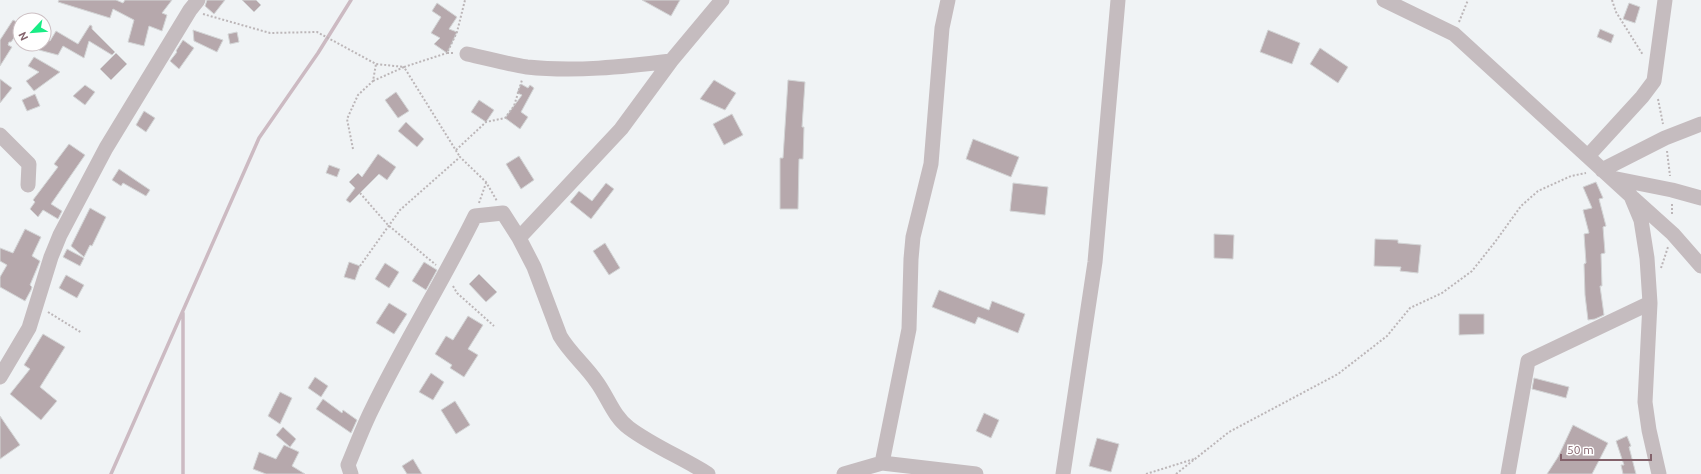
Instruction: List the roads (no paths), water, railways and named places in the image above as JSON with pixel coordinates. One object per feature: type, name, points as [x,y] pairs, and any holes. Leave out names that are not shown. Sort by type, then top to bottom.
[{"type":"street","points":[[519,238],[621,129],[670,61],[722,0]]},
{"type":"street","points":[[882,463],[909,329],[910,259],[913,237],[931,164],[942,28],[948,0]]},
{"type":"street","points":[[1063,474],[1095,262],[1118,0]]},
{"type":"street","points":[[1384,0],[1454,34],[1673,234],[1701,266]]},
{"type":"street","points":[[1588,156],[1642,97],[1654,81],[1665,0]]},
{"type":"street","points":[[0,377],[29,328],[51,257],[102,154],[194,5]]},
{"type":"street","points":[[467,54],[526,66],[585,69],[634,66],[670,61]]},
{"type":"street","points":[[1607,174],[1665,138],[1701,124]]},
{"type":"street","points":[[0,135],[29,164],[28,185]]},
{"type":"street","points":[[1607,174],[1701,198]]},
{"type":"street","points":[[1631,196],[1644,236],[1650,303],[1645,402],[1649,430],[1659,474]]},
{"type":"street","points":[[351,474],[348,465],[371,410],[475,216],[503,213],[534,266],[560,336],[566,347],[597,382],[618,418],[629,428],[645,438],[708,474]]},
{"type":"street","points":[[1508,474],[1528,361],[1650,303]]},
{"type":"street","points":[[844,474],[882,463],[976,474]]},
{"type":"waterway","points":[[111,474],[259,138],[318,53],[351,0]]},
{"type":"waterway","points":[[183,313],[183,474]]}]
